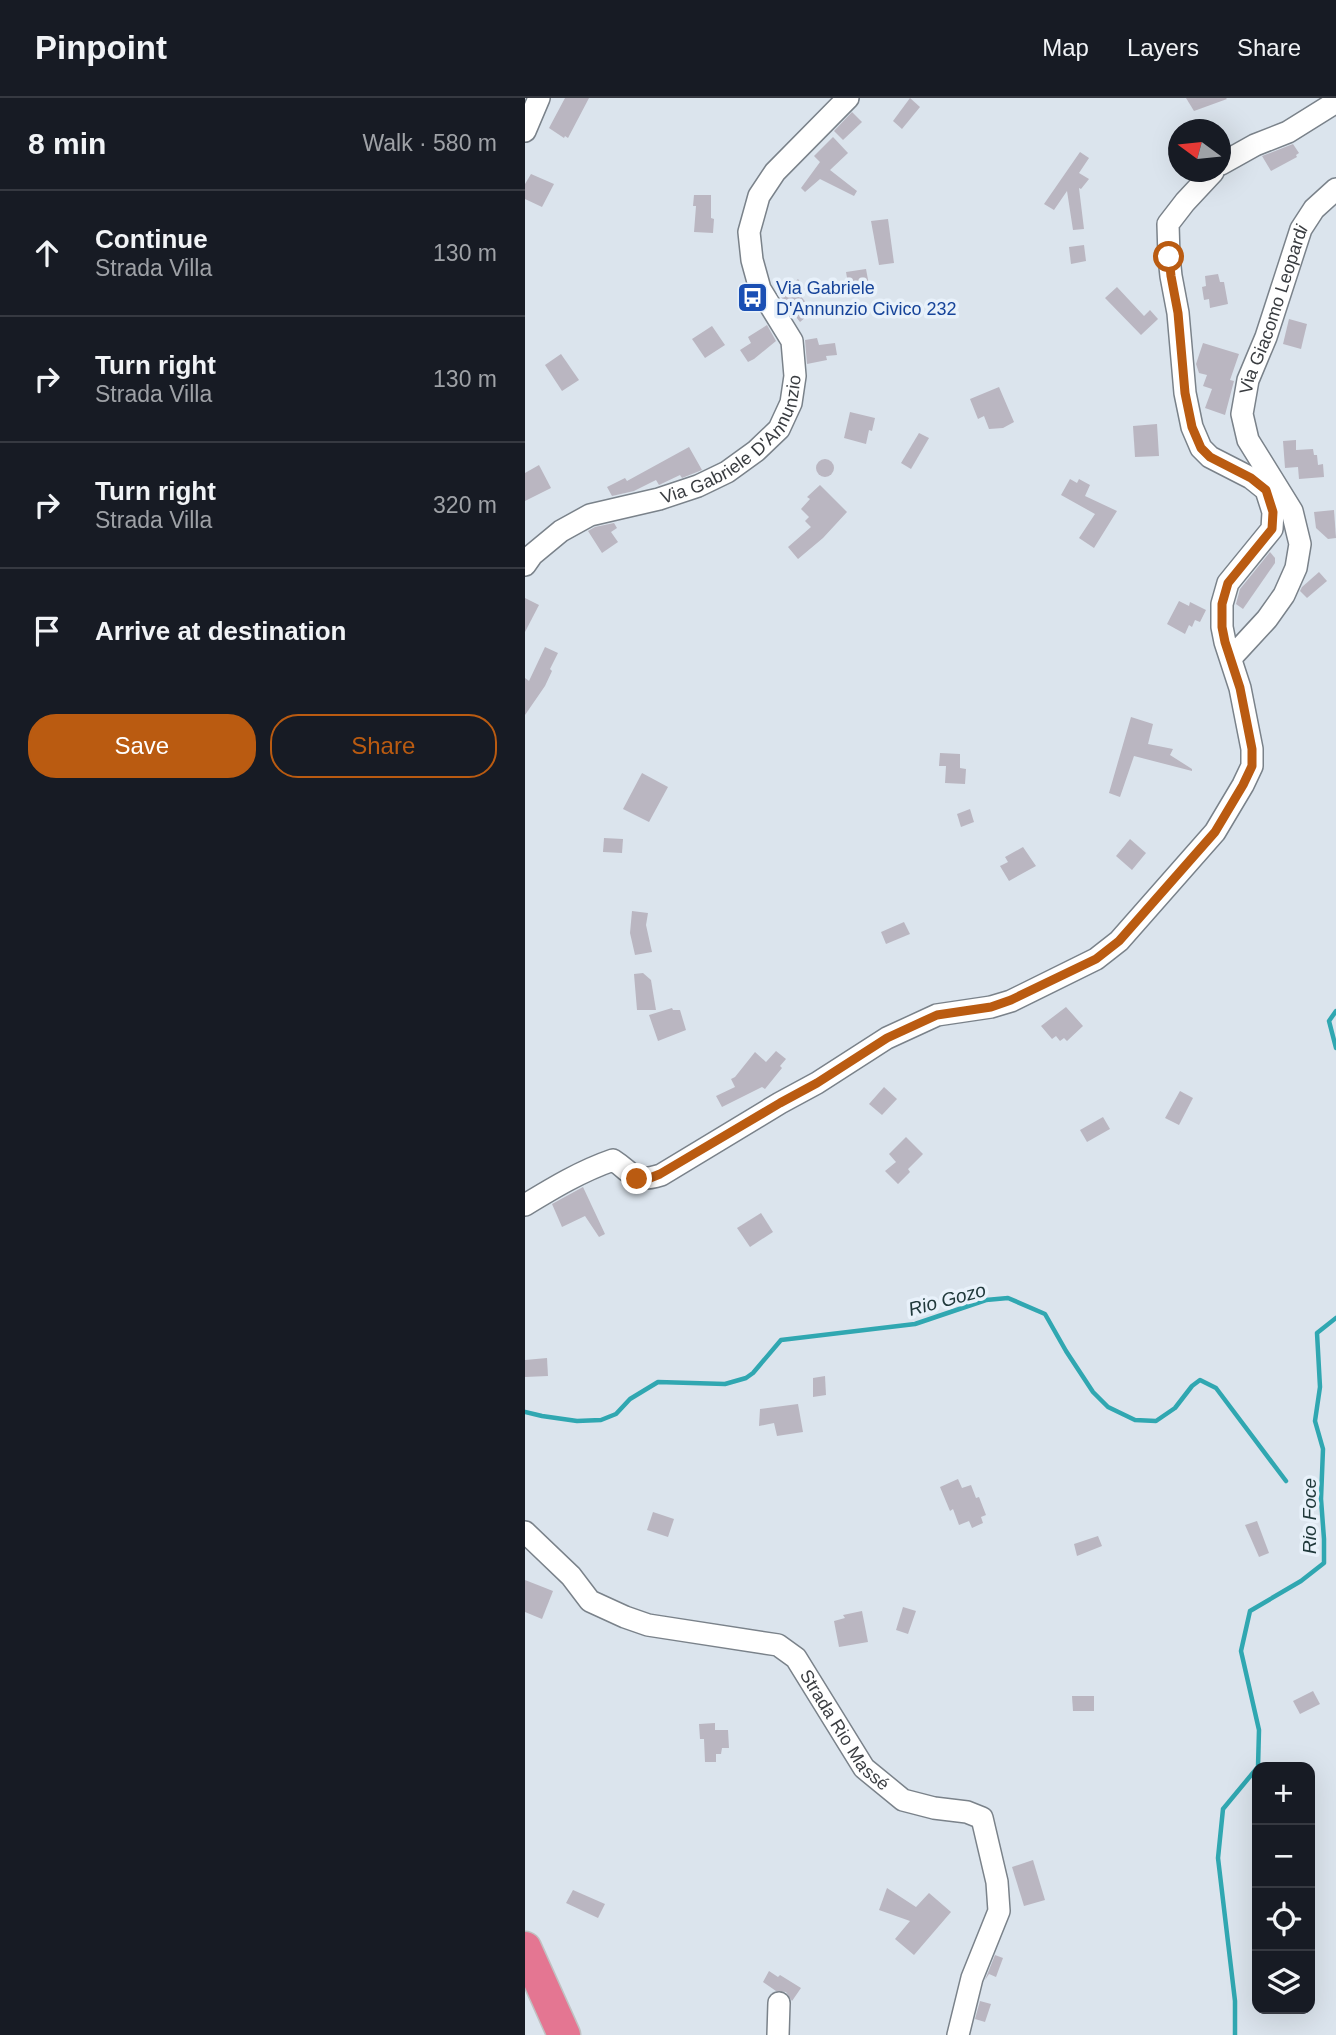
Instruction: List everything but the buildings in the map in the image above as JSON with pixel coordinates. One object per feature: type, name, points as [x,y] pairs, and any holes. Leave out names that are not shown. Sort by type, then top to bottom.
[{"type":"highway","points":[[525,1948],[563,2035]]},
{"type":"highway","points":[[525,1998],[540,2035]]},
{"type":"street","points":[[525,131],[540,98]]},
{"type":"street","name":"Via Gabriele D'Annunzio","points":[[525,565],[532,555],[561,531],[590,515],[659,499],[698,486],[737,465],[779,429],[791,402],[795,376],[792,341],[760,289],[752,260],[749,232],[759,196],[775,172],[848,98]]},
{"type":"street","points":[[1231,158],[1288,132],[1336,102]]},
{"type":"street","points":[[525,1205],[558,1185],[613,1160],[637,1179],[645,1180],[660,1174],[817,1083],[887,1038],[937,1015],[991,1007],[1011,1000],[1096,959],[1119,941],[1215,832],[1252,766],[1252,749],[1240,688],[1223,635],[1222,604],[1228,583],[1272,529],[1273,493],[1210,457],[1201,448],[1192,427],[1185,393],[1178,313],[1171,276],[1168,224],[1204,182]]},
{"type":"street","name":"Via Giacomo Leopardi","points":[[1231,658],[1284,596],[1296,568],[1300,544],[1292,511],[1273,493],[1248,440],[1242,414],[1248,380],[1266,337],[1301,229],[1314,209],[1336,189]]},
{"type":"street","name":"Strada Rio Massé","points":[[525,1532],[571,1576],[590,1601],[625,1617],[648,1625],[778,1645],[796,1658],[865,1768],[903,1800],[934,1808],[967,1812],[982,1818],[997,1882],[999,1911],[972,1978],[958,2035]]},
{"type":"street","points":[[778,2035],[779,2003]]},
{"type":"waterway","name":"Rio Foce","points":[[1336,1011],[1329,1021],[1336,1048]]},
{"type":"waterway","name":"Rio Gozo","points":[[525,1412],[577,1421],[601,1420],[616,1414],[630,1399],[658,1382],[725,1384],[746,1378],[781,1340],[915,1324],[986,1300],[1008,1298],[1045,1314],[1093,1392],[1108,1407],[1135,1420],[1156,1421],[1175,1408],[1200,1380],[1216,1388],[1286,1481]]},
{"type":"waterway","name":"Rio Foce","points":[[1258,1762],[1259,1730],[1241,1651],[1250,1611],[1301,1581],[1324,1563],[1321,1499],[1323,1449],[1315,1421],[1320,1387],[1317,1333],[1336,1318]]},
{"type":"waterway","name":"Rio Foce","points":[[1235,2035],[1235,2001],[1218,1858],[1223,1809],[1252,1774]]},
{"type":"place","name":"Via Gabriele D'Annunzio Civico 232","points":[[753,298]]},
{"type":"route","points":[[637,1179],[645,1180],[660,1174],[817,1083],[887,1038],[937,1015],[991,1007],[1011,1000],[1096,959],[1119,941],[1215,832],[1243,785],[1252,766],[1252,749],[1240,688],[1225,642],[1222,604],[1228,583],[1272,529],[1273,512],[1266,490],[1233,467],[1210,457],[1201,448],[1192,427],[1185,393],[1178,313],[1169,257]]}]
